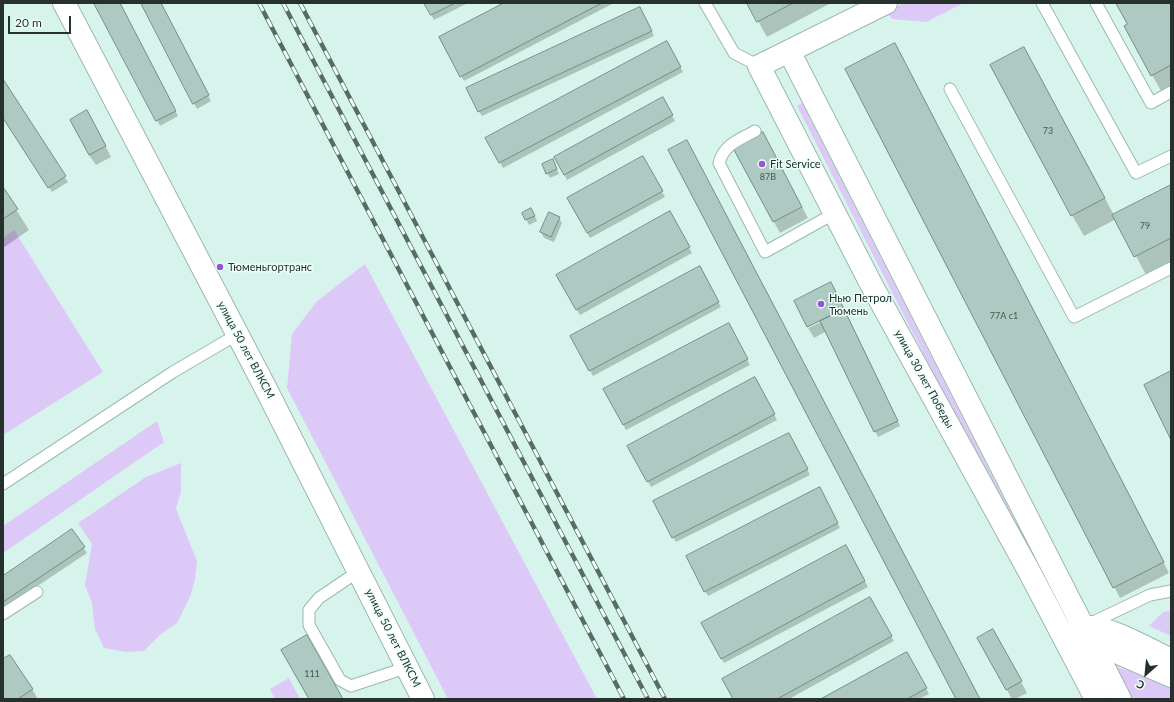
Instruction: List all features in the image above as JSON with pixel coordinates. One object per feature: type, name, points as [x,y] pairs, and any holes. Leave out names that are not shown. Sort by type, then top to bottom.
[{"type":"street","name":"улица 50 лет ВЛКСМ","points":[[64,3],[238,334],[424,699]]},
{"type":"street","points":[[759,66],[886,3]]},
{"type":"street","points":[[789,51],[1120,699]]},
{"type":"street","name":"улица 30 лет Победы","points":[[759,66],[871,284],[1030,573],[1096,699]]},
{"type":"street","points":[[1083,627],[1116,652],[1171,676]]},
{"type":"street","points":[[1064,638],[1083,627],[1102,628],[1171,660]]},
{"type":"lane","points":[[705,3],[734,53],[759,66]]},
{"type":"lane","points":[[1042,3],[1136,173],[1171,156]]},
{"type":"lane","points":[[1096,3],[1151,103],[1171,92]]},
{"type":"lane","points":[[950,89],[1074,317],[1171,269]]},
{"type":"lane","points":[[754,131],[728,146],[722,153],[719,163],[765,252],[835,213]]},
{"type":"lane","points":[[3,484],[173,372],[238,334]]},
{"type":"lane","points":[[358,571],[319,598],[309,610],[309,625],[340,680],[350,686],[408,667]]},
{"type":"lane","points":[[1083,627],[1150,596],[1171,591]]},
{"type":"lane","points":[[3,614],[37,592]]},
{"type":"shaded area","points":[[904,3],[964,3],[926,22],[892,19],[886,11]]},
{"type":"shaded area","points":[[802,103],[1050,589],[1045,592],[797,106]]},
{"type":"shaded area","points":[[14,230],[103,372],[3,435],[3,238]]},
{"type":"shaded area","points":[[365,264],[597,699],[448,699],[287,388],[292,334],[317,301]]},
{"type":"shaded area","points":[[157,421],[164,442],[3,553],[3,526]]},
{"type":"shaded area","points":[[181,463],[181,491],[176,509],[197,561],[195,579],[190,597],[177,623],[161,634],[144,651],[126,652],[104,648],[95,629],[92,603],[85,585],[92,544],[78,523],[146,477]]},
{"type":"shaded area","points":[[1171,611],[1171,636],[1149,626],[1163,612]]},
{"type":"shaded area","points":[[1116,667],[1130,671],[1171,689],[1171,699],[1132,699]]},
{"type":"shaded area","points":[[289,678],[300,699],[275,699],[270,689]]},
{"type":"building","points":[[94,3],[120,3],[176,111],[156,121]]},
{"type":"building","points":[[141,3],[161,3],[209,95],[193,104]]},
{"type":"building","points":[[424,3],[455,3],[431,15]]},
{"type":"building","points":[[504,3],[602,3],[460,77],[439,37]]},
{"type":"building","points":[[747,3],[793,3],[757,22]]},
{"type":"building","points":[[1116,3],[1171,3],[1171,65],[1151,76],[1124,26],[1127,24]]},
{"type":"building","points":[[640,7],[652,31],[478,112],[466,88]]},
{"type":"building","points":[[667,41],[681,67],[499,163],[485,138]]},
{"type":"building","points":[[895,43],[1164,562],[1113,588],[845,69]]},
{"type":"building","points":[[1024,47],[1105,198],[1071,216],[990,65]]},
{"type":"building","points":[[3,79],[66,176],[48,188],[3,118]]},
{"type":"building","points":[[663,97],[673,115],[564,175],[554,157]]},
{"type":"building","points":[[87,110],[106,146],[89,155],[70,120]]},
{"type":"building","points":[[763,132],[802,207],[773,222],[733,148]]},
{"type":"building","points":[[687,140],[980,699],[956,699],[668,150]]},
{"type":"building","points":[[643,156],[663,191],[587,233],[567,198]]},
{"type":"building","points":[[553,159],[557,169],[546,174],[542,164]]},
{"type":"building","points":[[1171,185],[1171,238],[1134,257],[1112,215]]},
{"type":"building","points":[[3,187],[18,209],[3,219]]},
{"type":"building","points":[[531,208],[535,216],[525,220],[522,213]]},
{"type":"building","points":[[670,211],[690,247],[576,310],[556,275]]},
{"type":"building","points":[[549,212],[560,217],[551,237],[540,232]]},
{"type":"building","points":[[700,266],[719,302],[589,371],[570,336]]},
{"type":"building","points":[[831,282],[844,309],[807,327],[794,301]]},
{"type":"building","points":[[844,309],[898,421],[874,432],[820,321]]},
{"type":"building","points":[[729,323],[748,359],[623,425],[603,389]]},
{"type":"building","points":[[1171,371],[1171,440],[1144,385]]},
{"type":"building","points":[[755,377],[775,414],[647,482],[627,446]]},
{"type":"building","points":[[789,433],[808,469],[672,538],[653,501]]},
{"type":"building","points":[[820,487],[838,523],[704,592],[686,556]]},
{"type":"building","points":[[72,529],[85,547],[3,602],[3,576]]},
{"type":"building","points":[[846,545],[865,581],[721,659],[701,623]]},
{"type":"building","points":[[870,597],[892,636],[777,699],[733,699],[722,679]]},
{"type":"building","points":[[993,629],[1022,681],[1006,690],[977,638]]},
{"type":"building","points":[[307,635],[343,699],[309,699],[281,650]]},
{"type":"building","points":[[907,652],[927,688],[907,699],[821,699]]},
{"type":"building","points":[[10,655],[33,689],[18,699],[3,699],[3,659]]},
{"type":"railway","points":[[259,3],[624,699]]},
{"type":"railway","points":[[283,3],[648,699]]},
{"type":"railway","points":[[300,3],[665,699]]},
{"type":"place","name":"Fit Service","points":[[762,164]]},
{"type":"place","name":"Тюменьгортранс","points":[[220,267]]},
{"type":"place","name":"Нью Петрол Тюмень","points":[[821,304]]}]
